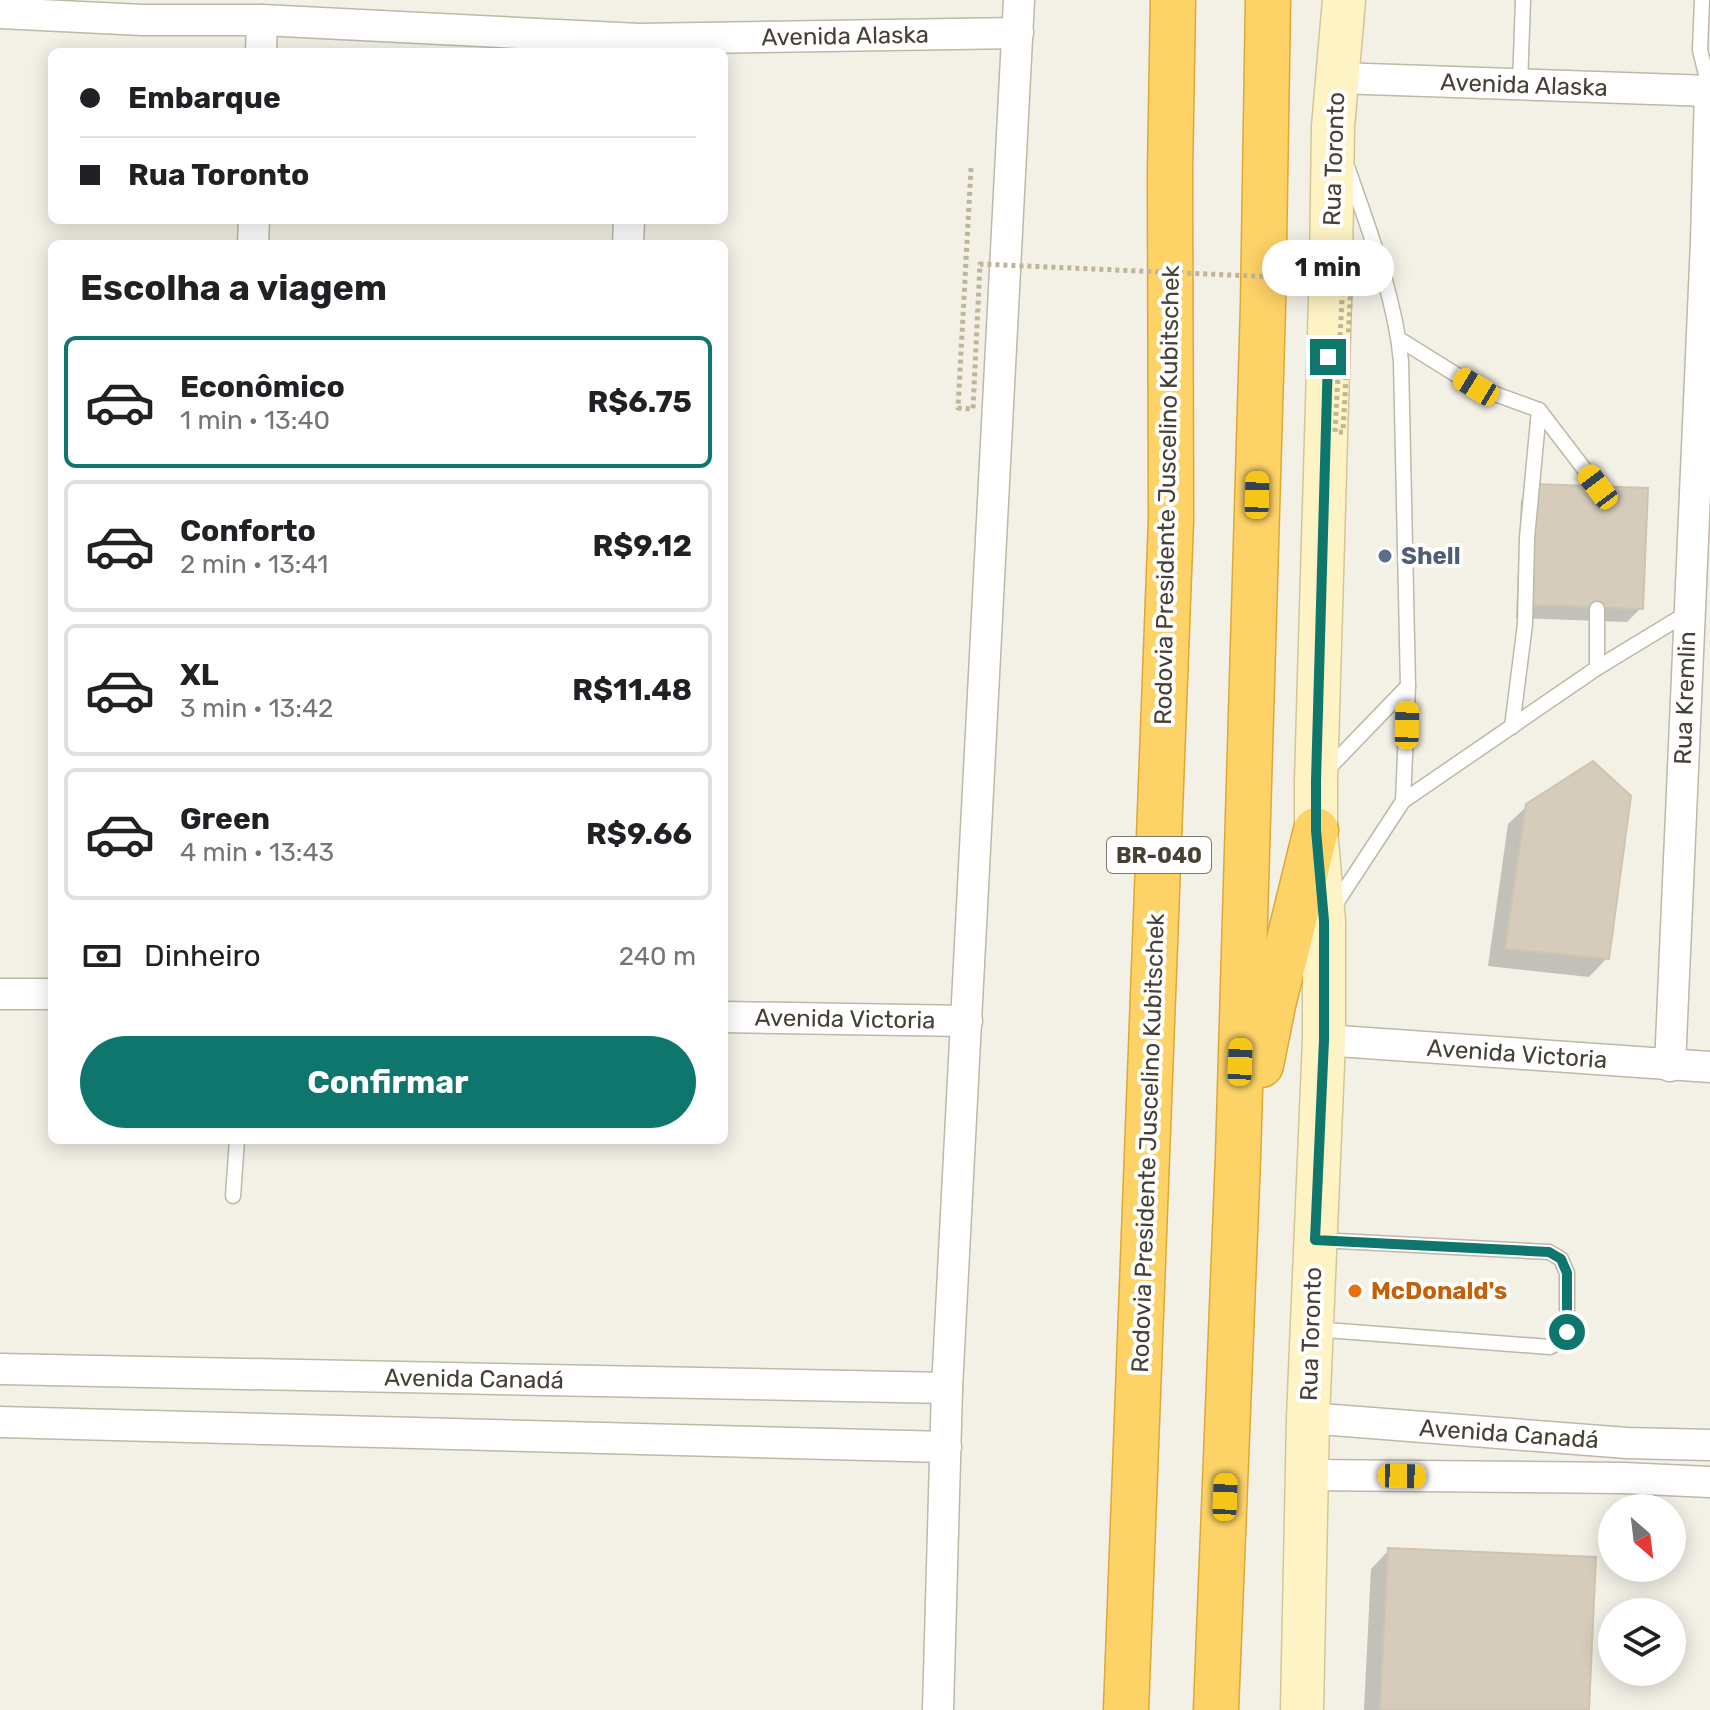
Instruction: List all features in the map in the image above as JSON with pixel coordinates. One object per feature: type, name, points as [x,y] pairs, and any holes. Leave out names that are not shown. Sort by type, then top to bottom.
[{"type":"highway","name":"Rodovia Presidente Juscelino Kubitschek","points":[[1126,1710],[1171,520],[1173,0]]},
{"type":"highway","name":"BR-040","points":[[1216,1710],[1238,1157],[1263,306],[1268,0]]},
{"type":"highway","points":[[1238,1157],[1316,830]]},
{"type":"main road","name":"Rua Toronto","points":[[1302,1710],[1308,1418],[1324,1040],[1324,921],[1316,830],[1316,781],[1333,127],[1344,0]]},
{"type":"street","points":[[938,1710],[947,1388],[1019,0]]},
{"type":"street","name":"Avenida Alaska","points":[[0,13],[142,20],[262,20],[639,45],[1018,33]]},
{"type":"street","points":[[261,48],[262,20]]},
{"type":"street","name":"Avenida Alaska","points":[[1338,78],[1710,91]]},
{"type":"street","name":"Rua Kremlin","points":[[1670,1066],[1710,91]]},
{"type":"street","points":[[0,994],[48,994]]},
{"type":"street","name":"Avenida Victoria","points":[[728,1017],[967,1021]]},
{"type":"street","name":"Avenida Victoria","points":[[1324,1040],[1710,1067]]},
{"type":"street","name":"Avenida Canadá","points":[[0,1369],[947,1388]]},
{"type":"street","name":"Avenida Canadá","points":[[1308,1418],[1627,1443],[1710,1445]]},
{"type":"street","points":[[0,1422],[946,1447]]},
{"type":"street","name":"Avenida Canadá","points":[[1308,1475],[1623,1478],[1710,1482]]},
{"type":"lane","points":[[1520,85],[1523,0]]},
{"type":"lane","points":[[1702,0],[1700,50],[1710,91]]},
{"type":"lane","points":[[1333,127],[1375,247],[1399,339],[1408,686],[1403,801]]},
{"type":"lane","points":[[1399,339],[1476,387],[1539,410],[1598,487]]},
{"type":"lane","points":[[1512,727],[1525,624],[1527,538],[1539,410]]},
{"type":"lane","points":[[1597,609],[1597,668]]},
{"type":"lane","points":[[1324,921],[1403,801],[1597,668],[1689,612]]},
{"type":"lane","points":[[1316,781],[1408,686]]},
{"type":"lane","points":[[233,1196],[237,1144]]},
{"type":"lane","points":[[1311,1328],[1550,1347],[1567,1332],[1567,1273],[1561,1259],[1549,1252],[1315,1240]]},
{"type":"path","points":[[971,168],[958,408],[973,409],[980,264],[1343,280],[1335,432],[1343,432],[1352,267]]},
{"type":"building","points":[[1534,484],[1648,488],[1643,609],[1529,605]]},
{"type":"building","points":[[1593,761],[1631,796],[1609,959],[1505,949],[1526,804]]},
{"type":"building","points":[[1388,1548],[1596,1557],[1589,1710],[1380,1710]]},
{"type":"place","name":"Shell","points":[[1385,556]]},
{"type":"place","name":"McDonald's","points":[[1355,1291]]},
{"type":"route","points":[[1328,357],[1316,781],[1316,830],[1324,921],[1324,1040],[1315,1240],[1549,1252],[1561,1259],[1567,1273],[1567,1332]]}]
